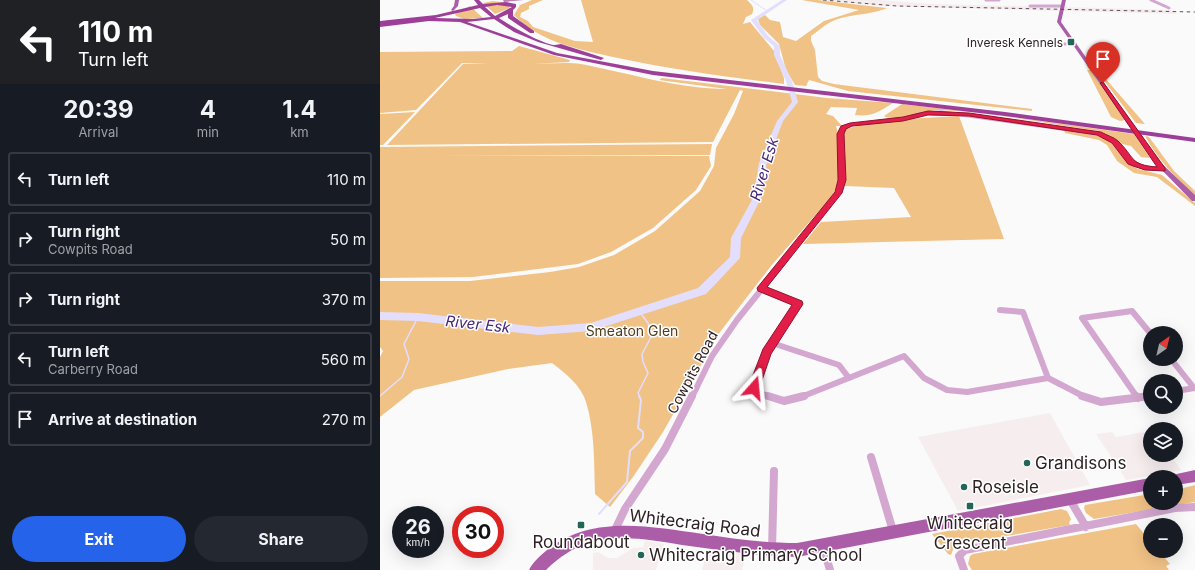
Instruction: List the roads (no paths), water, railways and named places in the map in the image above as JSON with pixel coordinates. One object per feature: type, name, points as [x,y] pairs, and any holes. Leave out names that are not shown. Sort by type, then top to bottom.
[{"type":"highway","points":[[472,0],[492,21],[522,38],[548,48],[613,66]]},
{"type":"highway","points":[[380,24],[436,16],[477,2],[496,0],[504,1],[512,3],[510,17],[545,39],[575,50],[632,66]]},
{"type":"highway","points":[[462,22],[482,19],[512,9]]},
{"type":"highway","points":[[451,11],[447,17],[452,20]]},
{"type":"highway","points":[[486,14],[523,34],[556,47],[632,66],[684,75],[1033,117],[1195,140]]},
{"type":"highway","points":[[380,24],[425,20],[452,20],[462,22],[540,49],[613,66],[679,77],[763,85]]},
{"type":"highway","points":[[822,92],[1023,112],[1195,136]]},
{"type":"main road","points":[[451,11],[457,4],[457,0]]},
{"type":"main road","points":[[504,1],[522,0]]},
{"type":"main road","points":[[512,9],[526,0]]},
{"type":"main road","points":[[1064,0],[1059,22],[1162,169],[1195,199]]},
{"type":"main road","points":[[1183,478],[1195,476]]},
{"type":"main road","name":"Whitecraig Road","points":[[536,570],[563,547],[577,540],[614,532],[637,532],[772,550],[797,550],[1143,485]]},
{"type":"street","points":[[986,0],[999,0]]},
{"type":"street","points":[[1151,0],[1169,8]]},
{"type":"street","points":[[1030,6],[1034,5],[1062,8]]},
{"type":"street","points":[[1053,44],[1075,44]]},
{"type":"street","name":"Cowpits Road","points":[[614,532],[625,509],[661,455],[712,356],[761,288],[838,193],[842,180],[841,134],[844,128],[850,125],[903,119],[928,113],[969,114],[1099,134],[1115,141],[1135,165],[1145,168],[1162,169]]},
{"type":"street","points":[[761,288],[798,304],[766,352],[754,385],[754,388],[761,394],[788,401],[904,356],[924,379],[933,385],[954,392],[967,392],[1048,378],[1080,395],[1101,402],[1143,397]]},
{"type":"street","points":[[1000,310],[1023,312],[1048,378]]},
{"type":"street","points":[[1138,398],[1082,318],[1132,311],[1144,326]]},
{"type":"street","points":[[772,343],[839,366],[849,378]]},
{"type":"street","points":[[1177,366],[1195,388]]},
{"type":"street","points":[[1183,390],[1195,388]]},
{"type":"street","points":[[871,457],[893,531]]},
{"type":"street","name":"Whitecraig Road","points":[[772,550],[774,471]]},
{"type":"street","points":[[1069,498],[1086,527]]},
{"type":"street","points":[[964,570],[959,556],[965,550],[1175,508],[1195,507]]},
{"type":"street","points":[[823,545],[830,570]]},
{"type":"waterway","points":[[751,0],[767,11]]},
{"type":"waterway","name":"River Esk","points":[[380,316],[418,317],[538,331],[591,327],[702,291],[735,258],[736,238],[757,198],[763,163],[780,121],[795,102],[789,81],[777,55],[777,46],[766,37],[754,20],[785,0]]},
{"type":"waterway","points":[[639,311],[648,323],[651,337],[642,354],[643,362],[648,373],[638,393],[640,397]]},
{"type":"waterway","points":[[380,396],[402,377],[409,359],[404,344],[418,317]]},
{"type":"waterway","points":[[599,514],[627,482],[630,451],[643,438],[643,432],[638,428],[641,400],[639,396]]},
{"type":"railway","points":[[823,0],[897,6],[1195,12]]},
{"type":"place","name":"Inveresk Kennels","points":[[1071,42]]},
{"type":"place","name":"Grandisons","points":[[1027,463]]},
{"type":"place","name":"Roseisle","points":[[964,487]]},
{"type":"place","name":"Whitecraig Crescent","points":[[970,506]]},
{"type":"place","name":"Roundabout","points":[[581,525]]},
{"type":"place","name":"Whitecraig Primary School","points":[[641,555]]},
{"type":"park label","name":"Smeaton Glen","points":[[632,330]]}]
